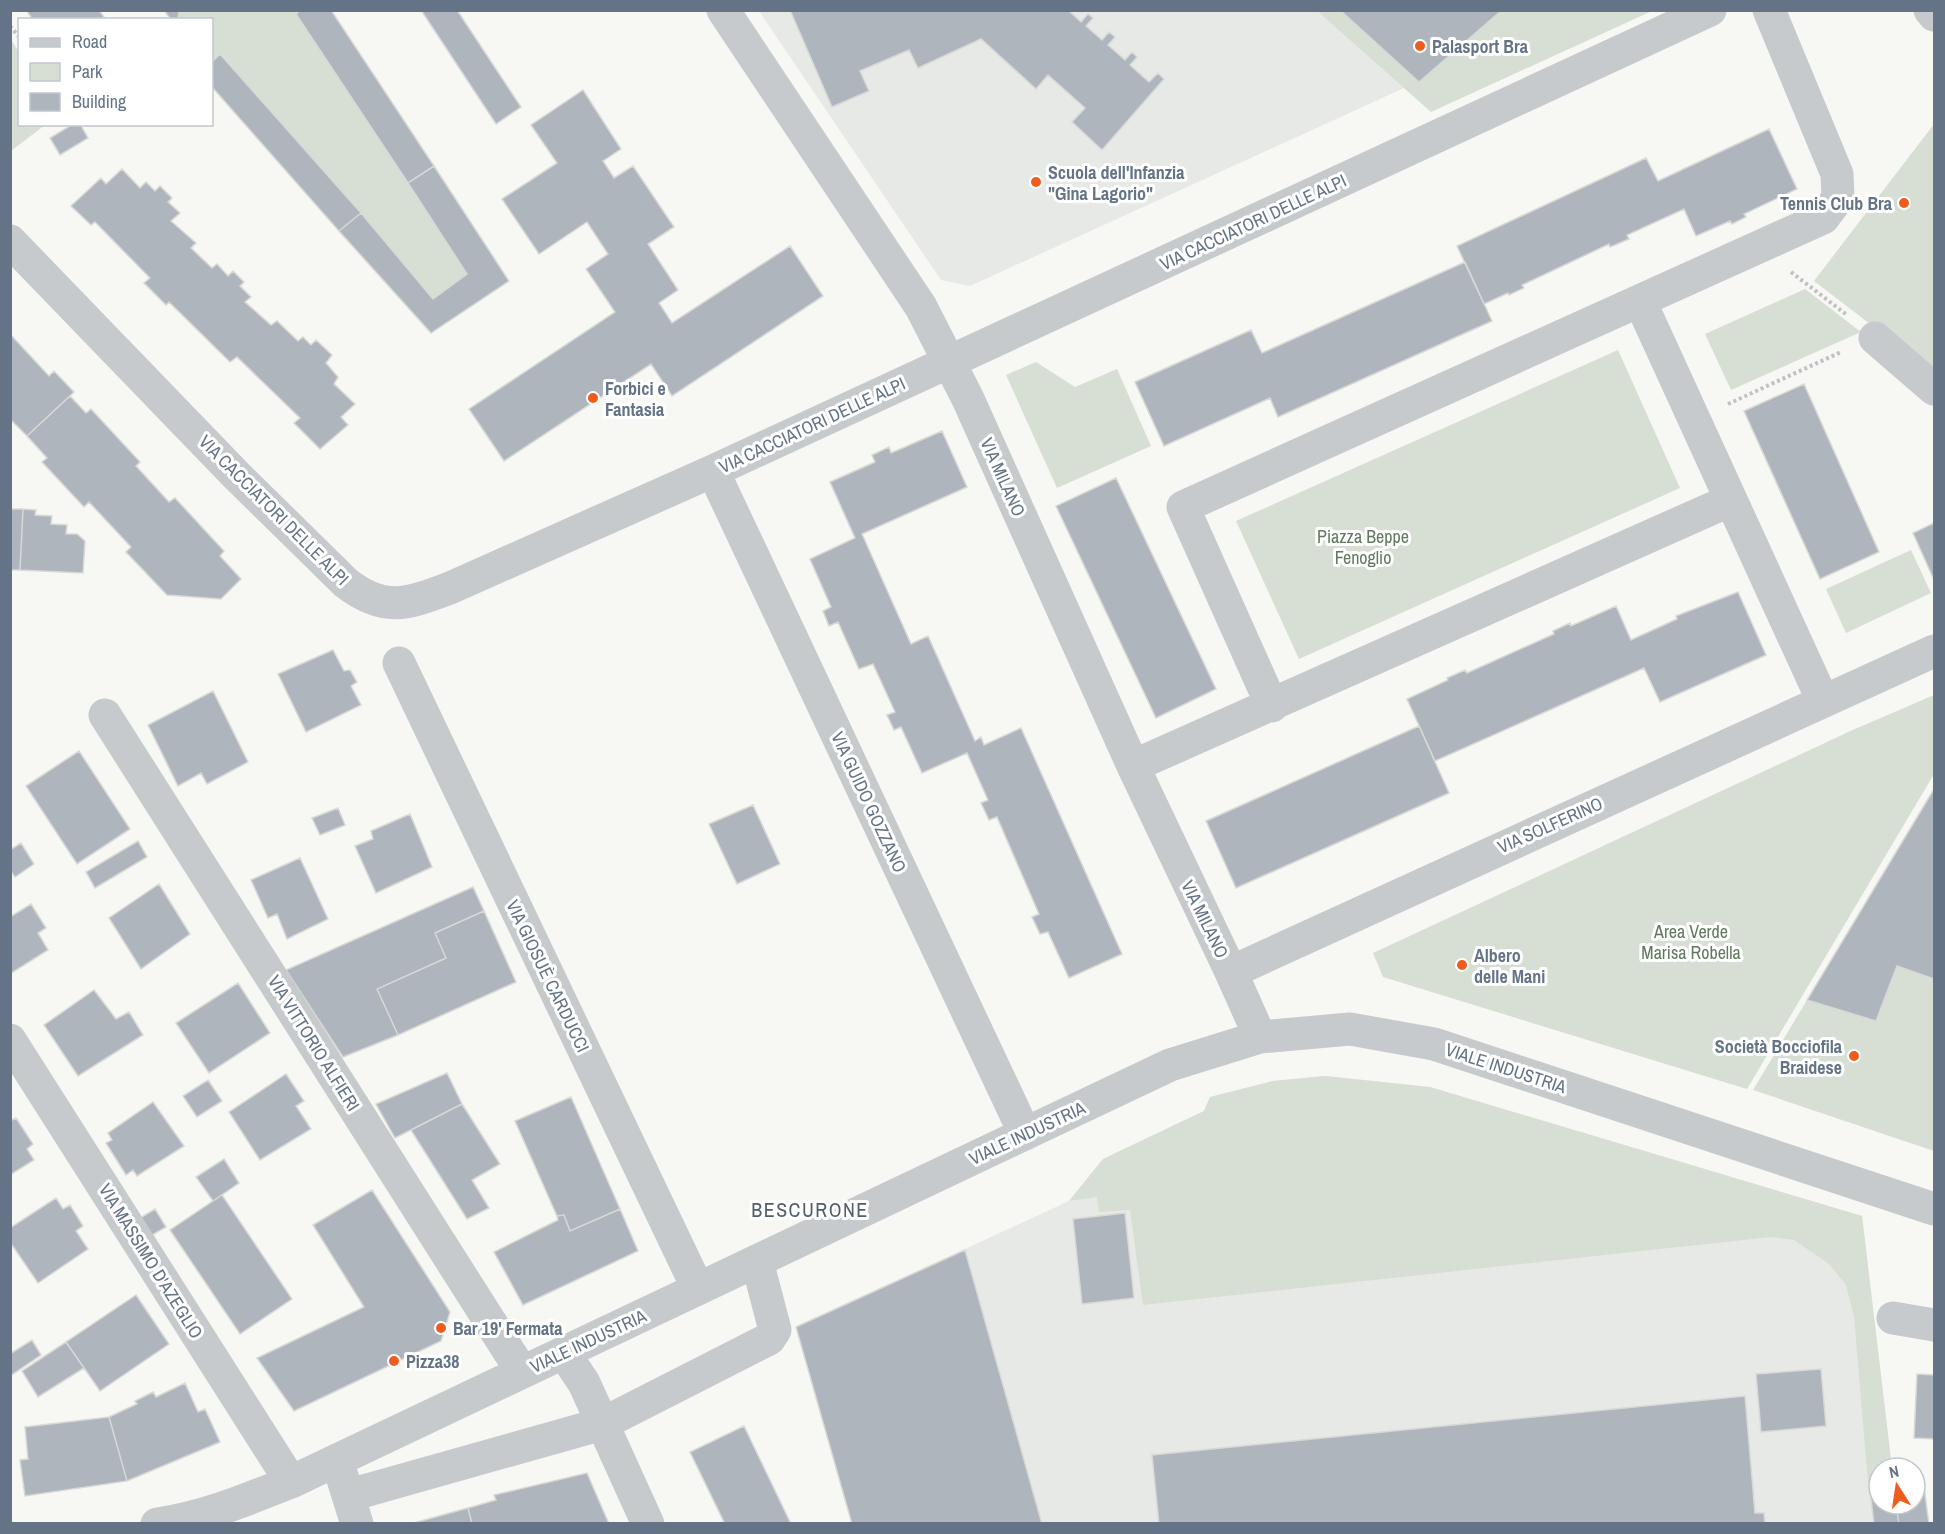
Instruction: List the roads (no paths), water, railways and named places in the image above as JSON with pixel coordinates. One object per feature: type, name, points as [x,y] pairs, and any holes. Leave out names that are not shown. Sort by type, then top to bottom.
[{"type":"street","name":"VIA MILANO","points":[[723,10],[921,307],[950,361],[1133,766],[1231,972]]},
{"type":"street","name":"VIA CACCIATORI DELLE ALPI","points":[[10,241],[237,476],[346,584],[363,596],[385,604],[411,602],[450,588],[713,471],[1710,10]]},
{"type":"street","points":[[1272,706],[1183,507],[1823,218],[1838,198],[1837,174],[1769,10]]},
{"type":"street","points":[[1930,10],[1935,15]]},
{"type":"street","points":[[1640,301],[1823,701]]},
{"type":"street","points":[[1875,338],[1935,389]]},
{"type":"street","name":"VIA GUIDO GOZZANO","points":[[713,471],[1025,1134]]},
{"type":"street","points":[[1133,766],[1731,500]]},
{"type":"street","name":"VIA SOLFERINO","points":[[1231,972],[1935,651]]},
{"type":"street","name":"VIA GIOSUÈ CARDUCCI","points":[[399,663],[698,1289]]},
{"type":"street","name":"VIA VITTORIO ALFIERI","points":[[105,715],[522,1372]]},
{"type":"street","points":[[1231,972],[1260,1037]]},
{"type":"street","name":"VIALE INDUSTRIA","points":[[157,1524],[239,1502],[291,1482],[1170,1065],[1260,1037],[1350,1029],[1434,1044],[1935,1209]]},
{"type":"street","name":"VIA MASSIMO D'AZEGLIO","points":[[10,1040],[291,1482]]},
{"type":"street","points":[[335,1461],[354,1509],[602,1424],[769,1339],[775,1330],[757,1261]]},
{"type":"street","points":[[1893,1318],[1935,1325]]},
{"type":"street","points":[[564,1353],[584,1383],[648,1524]]},
{"type":"place","name":"Palasport Bra","points":[[1420,46]]},
{"type":"place","name":"Scuola dell'Infanzia \"Gina Lagorio\"","points":[[1036,182]]},
{"type":"place","name":"Tennis Club Bra","points":[[1904,203]]},
{"type":"place","name":"Forbici e Fantasia","points":[[593,398]]},
{"type":"place","name":"Albero delle Mani","points":[[1462,965]]},
{"type":"place","name":"Società Bocciofila Braidese","points":[[1854,1056]]},
{"type":"place","name":"Bar 19' Fermata","points":[[441,1328]]},
{"type":"place","name":"Pizza38","points":[[394,1361]]},
{"type":"district","name":"BESCURONE","points":[[810,1209]]},
{"type":"park label","name":"Piazza Beppe Fenoglio","points":[[1363,546]]},
{"type":"park label","name":"Area Verde Marisa Robella","points":[[1691,941]]}]
